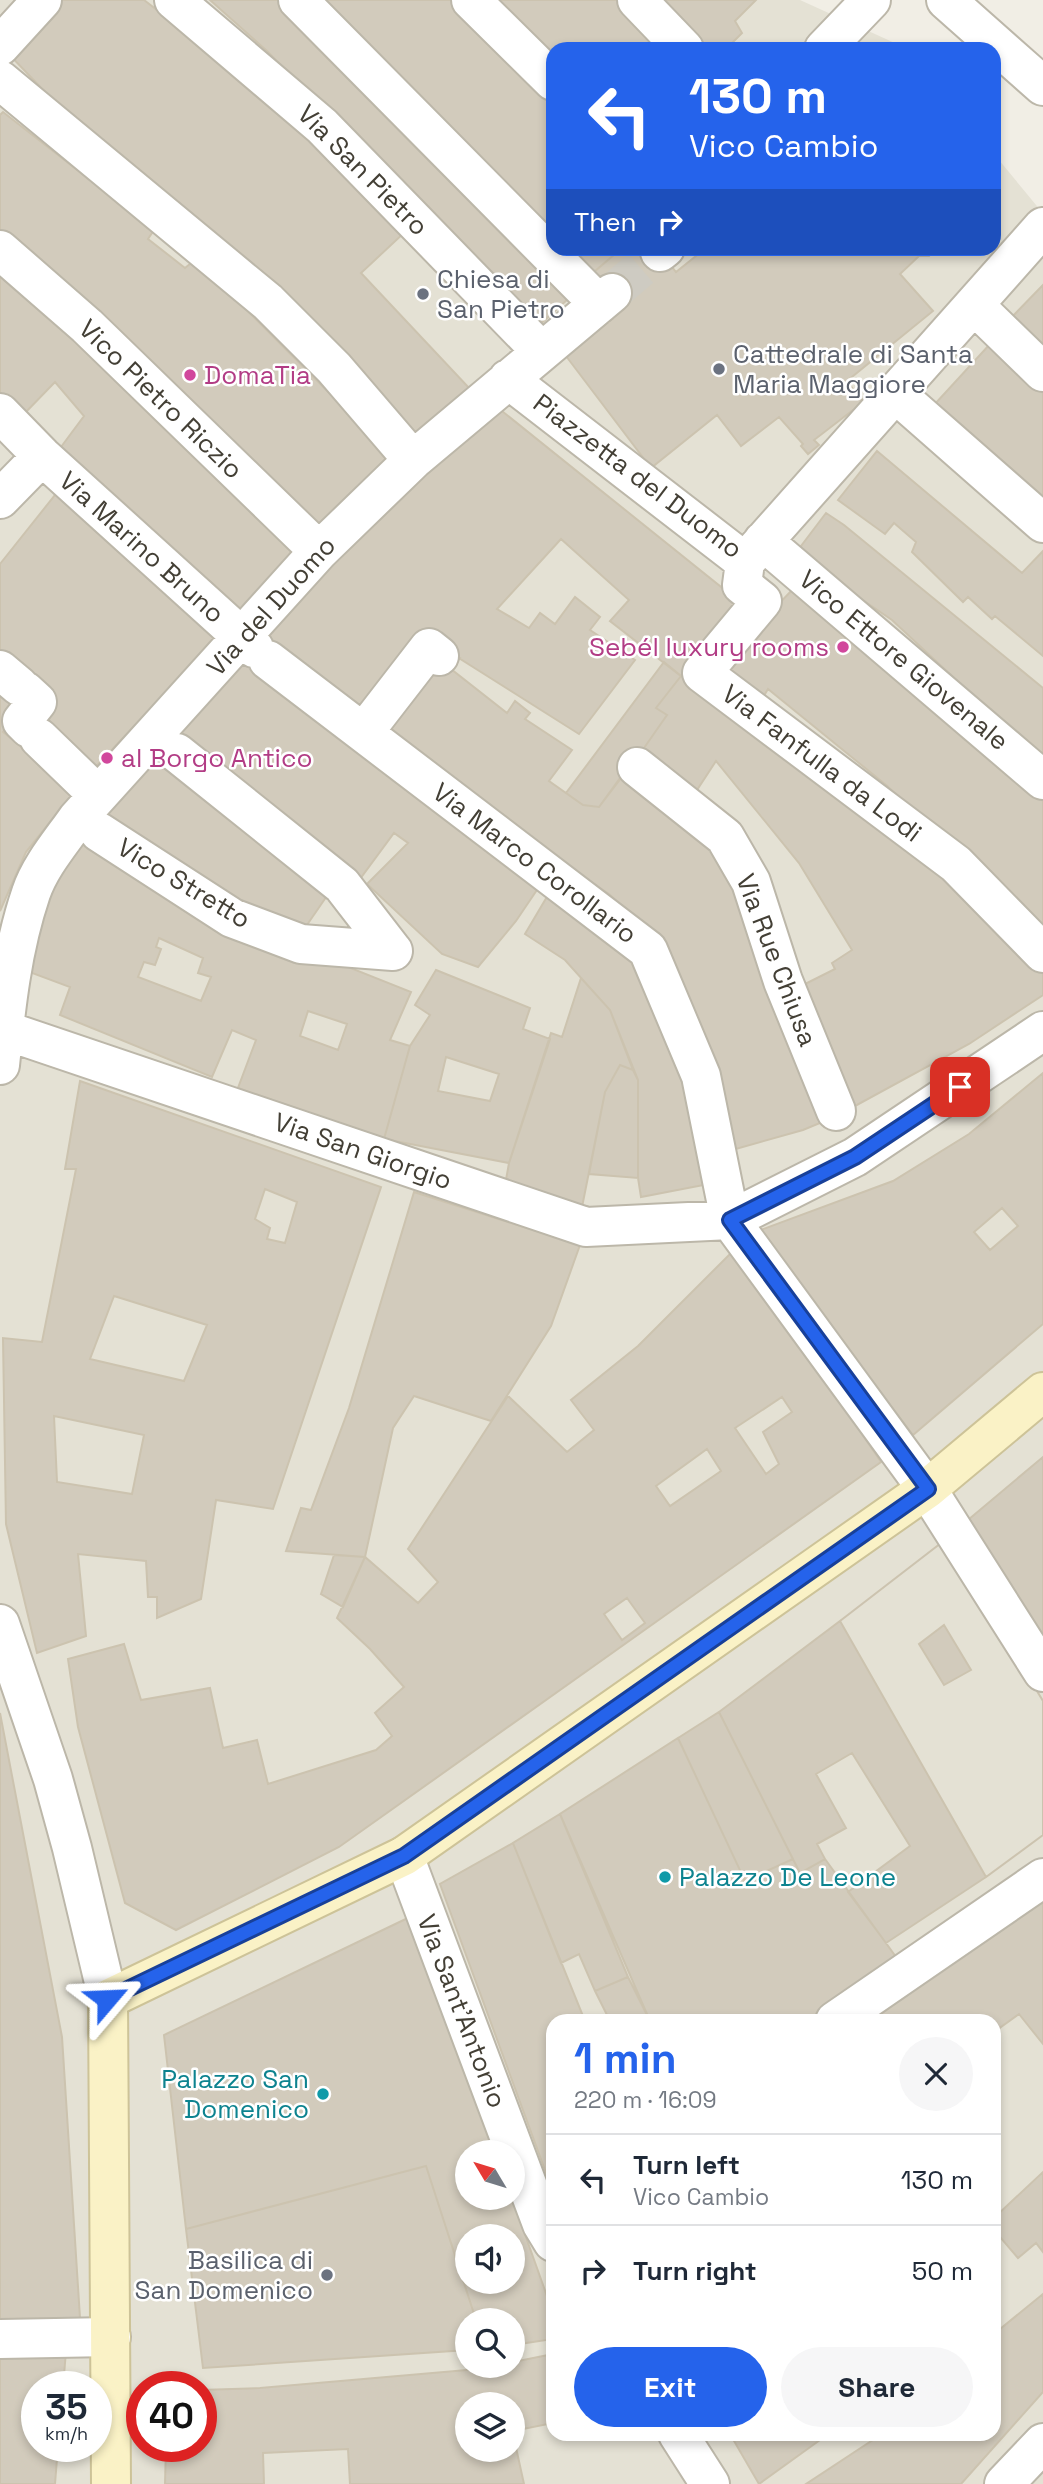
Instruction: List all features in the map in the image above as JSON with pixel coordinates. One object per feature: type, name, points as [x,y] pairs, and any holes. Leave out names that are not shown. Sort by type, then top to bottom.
[{"type":"street","points":[[0,46],[42,0]]},
{"type":"street","name":"Via San Pietro","points":[[174,0],[322,126],[541,351]]},
{"type":"street","name":"Via del Duomo","points":[[298,0],[546,242]]},
{"type":"street","points":[[471,0],[546,74]]},
{"type":"street","points":[[637,0],[677,42]]},
{"type":"street","points":[[831,42],[871,0]]},
{"type":"street","points":[[946,0],[993,42]]},
{"type":"street","points":[[1001,49],[1043,86]]},
{"type":"street","points":[[0,80],[268,302],[334,368],[413,460]]},
{"type":"street","name":"Piazzetta del Duomo","points":[[508,379],[754,552],[1043,227]]},
{"type":"street","name":"Vico Pietro Riczio","points":[[0,250],[87,326],[319,551]]},
{"type":"street","name":"Via del Duomo","points":[[2,1047],[5,974],[32,891],[52,854],[255,649],[319,551],[413,460],[605,299],[561,256]]},
{"type":"street","points":[[974,305],[1043,372]]},
{"type":"street","points":[[895,393],[1043,523]]},
{"type":"street","name":"Via Marino Bruno","points":[[0,413],[42,456],[255,649]]},
{"type":"street","name":"Via Marino Bruno","points":[[0,499],[42,456]]},
{"type":"street","name":"Vico Ettore Giovenale","points":[[754,552],[1043,780]]},
{"type":"street","name":"Via Fanfulla da Lodi","points":[[754,552],[742,585],[762,601],[702,673],[956,864],[1043,953]]},
{"type":"street","name":"Via Marco Corollario","points":[[255,649],[648,950],[701,1076],[730,1220]]},
{"type":"street","points":[[364,733],[429,649],[439,656]]},
{"type":"street","name":"Vico Stretto","points":[[14,682],[37,702],[22,721],[34,733],[90,817],[232,918],[301,944],[393,951],[342,885],[164,743]]},
{"type":"street","name":"Via Rue Chiusa","points":[[637,767],[725,837],[751,882],[783,981],[855,1157]]},
{"type":"street","points":[[1043,1031],[855,1157],[730,1220],[928,1489],[1043,1672]]},
{"type":"street","name":"Via San Giorgio","points":[[2,1047],[586,1227],[730,1220]]},
{"type":"street","points":[[107,1999],[404,1856],[928,1489],[1043,1392]]},
{"type":"street","points":[[0,1624],[53,1779],[107,1999],[111,2484]]},
{"type":"street","name":"Via Sant'Antonio","points":[[404,1856],[546,2219]]},
{"type":"street","points":[[845,2014],[1043,1878]]},
{"type":"street","points":[[0,2339],[111,2337]]},
{"type":"street","points":[[682,2441],[710,2484]]},
{"type":"street","points":[[1004,2484],[1043,2443]]},
{"type":"shaded area","points":[[0,0],[800,0],[893,42],[546,42],[546,256],[1001,256],[1001,162],[1041,211],[1043,210],[1043,2484],[0,2484]]},
{"type":"building","points":[[48,0],[144,0],[317,134],[406,231],[361,273],[470,389],[418,440],[70,118],[3,48]]},
{"type":"building","points":[[210,0],[280,0],[568,299],[535,329],[267,51]]},
{"type":"building","points":[[319,0],[460,0],[546,88],[546,225]]},
{"type":"building","points":[[493,0],[619,0],[659,42],[546,42],[546,56]]},
{"type":"building","points":[[652,0],[756,0],[735,21],[742,33],[733,42],[692,42]]},
{"type":"building","points":[[3,112],[154,230],[148,239],[185,268],[196,259],[394,458],[322,527],[0,232],[0,115]]},
{"type":"building","points":[[578,256],[613,256],[594,272]]},
{"type":"building","name":"Cattedrale di Santa Maria Maggiore","points":[[613,256],[663,256],[676,272],[696,256],[919,256],[900,274],[933,311],[847,381],[867,408],[857,414],[853,410],[814,440],[819,445],[808,454],[801,446],[803,444],[779,417],[741,446],[717,415],[651,468],[566,356],[624,309],[594,272]]},
{"type":"building","points":[[0,268],[296,551],[241,615],[58,451],[84,416],[55,382],[23,415],[0,392]]},
{"type":"building","points":[[1043,285],[1043,354],[1008,321]]},
{"type":"building","points":[[991,343],[1043,393],[1043,511],[934,405]]},
{"type":"building","points":[[492,403],[741,603],[681,676],[610,621],[629,600],[561,539],[497,609],[529,628],[540,613],[555,624],[575,597],[600,617],[590,630],[635,660],[579,734],[446,650],[360,723],[261,636]]},
{"type":"building","points":[[877,451],[1022,573],[1043,551],[1043,656],[995,616],[992,619],[968,597],[963,602],[912,552],[916,542],[894,523],[885,534],[838,500]]},
{"type":"building","points":[[59,490],[223,632],[88,775],[37,711],[53,690],[0,649],[0,564]]},
{"type":"building","points":[[826,513],[1043,688],[1043,761],[892,620],[795,554]]},
{"type":"building","points":[[795,587],[1043,801],[1043,939],[964,856],[886,785],[768,689],[762,699],[721,664]]},
{"type":"building","points":[[446,650],[460,658],[451,669],[507,713],[515,701],[530,713],[525,719],[572,750],[549,781],[583,805],[599,807],[623,774],[705,840],[738,899],[832,1118],[803,1130],[725,1152],[655,937],[609,894],[501,822],[382,727]]},
{"type":"building","points":[[245,655],[474,842],[479,833],[543,881],[516,921],[478,967],[442,954],[367,884],[408,843],[394,833],[357,883],[177,733]]},
{"type":"building","points":[[664,662],[681,676],[656,708],[667,715],[599,807],[583,805],[566,793]]},
{"type":"building","points":[[681,676],[835,779],[1043,965],[1043,995],[969,1044],[844,1112],[795,989],[835,969],[832,963],[852,950],[799,863],[716,761],[697,790],[644,748],[667,715],[656,708]]},
{"type":"building","points":[[0,688],[22,710],[3,732],[75,791],[26,852],[0,911]]},
{"type":"building","points":[[158,745],[331,890],[298,938],[98,817]]},
{"type":"building","points":[[84,831],[210,912],[411,992],[390,1040],[410,1046],[384,1139],[238,1088],[256,1040],[232,1030],[212,1077],[60,1015],[70,987],[24,970],[52,874]],"holes":[[[159,938],[203,958],[198,973],[211,977],[201,1001],[138,977],[144,962],[155,965],[161,949],[156,947]],[[308,1011],[347,1024],[338,1050],[300,1036]]]},
{"type":"building","points":[[551,890],[634,951],[690,1081],[714,1183],[641,1197],[638,1178],[638,1080],[610,1010],[565,960],[525,934]]},
{"type":"building","points":[[436,970],[530,1008],[523,1029],[550,1039],[509,1163],[384,1139],[410,1046],[430,1015],[415,1005]],"holes":[[[446,1057],[499,1074],[490,1101],[438,1091]]]},
{"type":"building","points":[[581,978],[610,1010],[633,1070],[620,1065],[605,1092],[582,1207],[504,1191],[509,1163],[551,1033],[562,1037]]},
{"type":"building","points":[[620,1065],[633,1070],[638,1080],[638,1178],[589,1174],[605,1092]]},
{"type":"building","points":[[1043,1073],[1043,1324],[913,1435],[758,1231],[893,1181],[969,1134]],"holes":[[[1002,1208],[1018,1226],[990,1250],[974,1232]]]},
{"type":"building","points":[[80,1081],[381,1187],[273,1509],[216,1500],[201,1599],[157,1618],[157,1597],[148,1597],[146,1561],[78,1554],[86,1636],[37,1653],[6,1524],[3,1338],[42,1342],[76,1169],[65,1169]],"holes":[[[265,1189],[297,1202],[285,1243],[267,1239],[270,1228],[255,1219]],[[114,1296],[207,1325],[184,1381],[90,1359]],[[54,1416],[144,1435],[132,1494],[57,1482]]]},
{"type":"building","points":[[414,1192],[580,1245],[551,1326],[491,1421],[414,1396],[393,1428],[365,1557],[286,1551],[301,1508],[311,1510],[349,1408]]},
{"type":"building","points":[[736,1248],[881,1462],[339,1847],[176,1930],[125,1903],[78,1727],[68,1659],[124,1644],[141,1700],[210,1688],[223,1748],[257,1740],[268,1784],[376,1750],[392,1736],[375,1713],[404,1687],[337,1618],[365,1557],[418,1603],[438,1582],[408,1549],[508,1396],[567,1452],[594,1430],[571,1400],[638,1346]],"holes":[[[782,1397],[792,1412],[763,1432],[779,1464],[766,1474],[735,1428]],[[707,1449],[721,1471],[670,1506],[656,1486]],[[627,1598],[645,1623],[622,1640],[604,1614]]]},
{"type":"building","points":[[1043,1457],[1043,1646],[968,1520]]},
{"type":"building","points":[[945,1540],[1043,1701],[1043,1835],[986,1877],[840,1621]],"holes":[[[944,1625],[971,1670],[944,1685],[919,1644]]]},
{"type":"building","points":[[945,1540],[1043,1701],[1043,1835],[986,1877],[840,1621]]},
{"type":"building","points":[[334,1555],[365,1557],[343,1607],[321,1594]]},
{"type":"building","points":[[840,1621],[986,1877],[886,1943],[848,1892],[910,1846],[852,1753],[816,1774],[846,1828],[817,1844],[825,1859],[800,1873],[719,1712]]},
{"type":"building","points":[[719,1712],[793,1859],[745,1881],[678,1738]]},
{"type":"building","points":[[0,1713],[62,2037],[80,2318],[0,2322]]},
{"type":"building","name":"Palazzo De Leone","points":[[678,1738],[745,1881],[793,1859],[800,1873],[825,1859],[904,1968],[831,2014],[647,2014],[560,1814]]},
{"type":"building","points":[[560,1814],[628,1977],[595,1991],[579,1954],[561,1963],[513,1843]]},
{"type":"building","points":[[513,1843],[582,2014],[546,2014],[546,2173],[440,1884]]},
{"type":"building","points":[[1043,1901],[1043,2044],[1019,2014],[1001,2027],[1001,2014],[881,2014],[928,1978]]},
{"type":"building","name":"Palazzo San Domenico","points":[[412,1916],[492,2140],[455,2140],[455,2210],[516,2210],[521,2224],[455,2224],[455,2255],[426,2166],[186,2229],[164,2035]]},
{"type":"building","points":[[628,1977],[646,2014],[606,2014],[595,1991]]},
{"type":"building","name":"Basilica di San Domenico","points":[[426,2166],[455,2255],[455,2294],[468,2294],[472,2308],[455,2308],[455,2351],[203,2368],[186,2229]]},
{"type":"building","points":[[1043,2172],[1043,2252],[1036,2243],[1018,2258],[1001,2238],[1001,2211]]},
{"type":"building","name":"Palazzo San Domenico","points":[[525,2234],[546,2293],[546,2340],[525,2343],[525,2308],[472,2308],[468,2294],[525,2294]]},
{"type":"building","points":[[1043,2294],[1043,2392],[1001,2439],[1001,2328]]},
{"type":"building","points":[[66,2351],[64,2371],[21,2371],[21,2462],[57,2462],[55,2484],[0,2484],[0,2354]]},
{"type":"building","points":[[546,2355],[546,2424],[525,2429],[525,2392],[455,2392],[455,2462],[519,2462],[524,2484],[350,2484],[348,2449],[263,2453],[264,2484],[165,2484],[166,2462],[217,2462],[217,2389],[455,2371],[455,2378],[525,2378],[525,2360]]},
{"type":"building","points":[[734,2441],[819,2441],[759,2484]]},
{"type":"building","points":[[871,2441],[999,2441],[961,2484],[806,2484]]},
{"type":"tunnel","points":[[612,293],[655,256]]},
{"type":"place","name":"Chiesa di San Pietro","points":[[423,294]]},
{"type":"place","name":"Cattedrale di Santa Maria Maggiore","points":[[719,369]]},
{"type":"place","name":"DomaTia","points":[[190,375]]},
{"type":"place","name":"Sebél luxury rooms","points":[[843,647]]},
{"type":"place","name":"al Borgo Antico","points":[[107,758]]},
{"type":"place","name":"Palazzo De Leone","points":[[665,1877]]},
{"type":"place","name":"Palazzo San Domenico","points":[[323,2094]]},
{"type":"place","name":"Basilica di San Domenico","points":[[327,2275]]},
{"type":"route","points":[[107,1999],[404,1856],[928,1489],[730,1220],[855,1157],[960,1087]]}]
